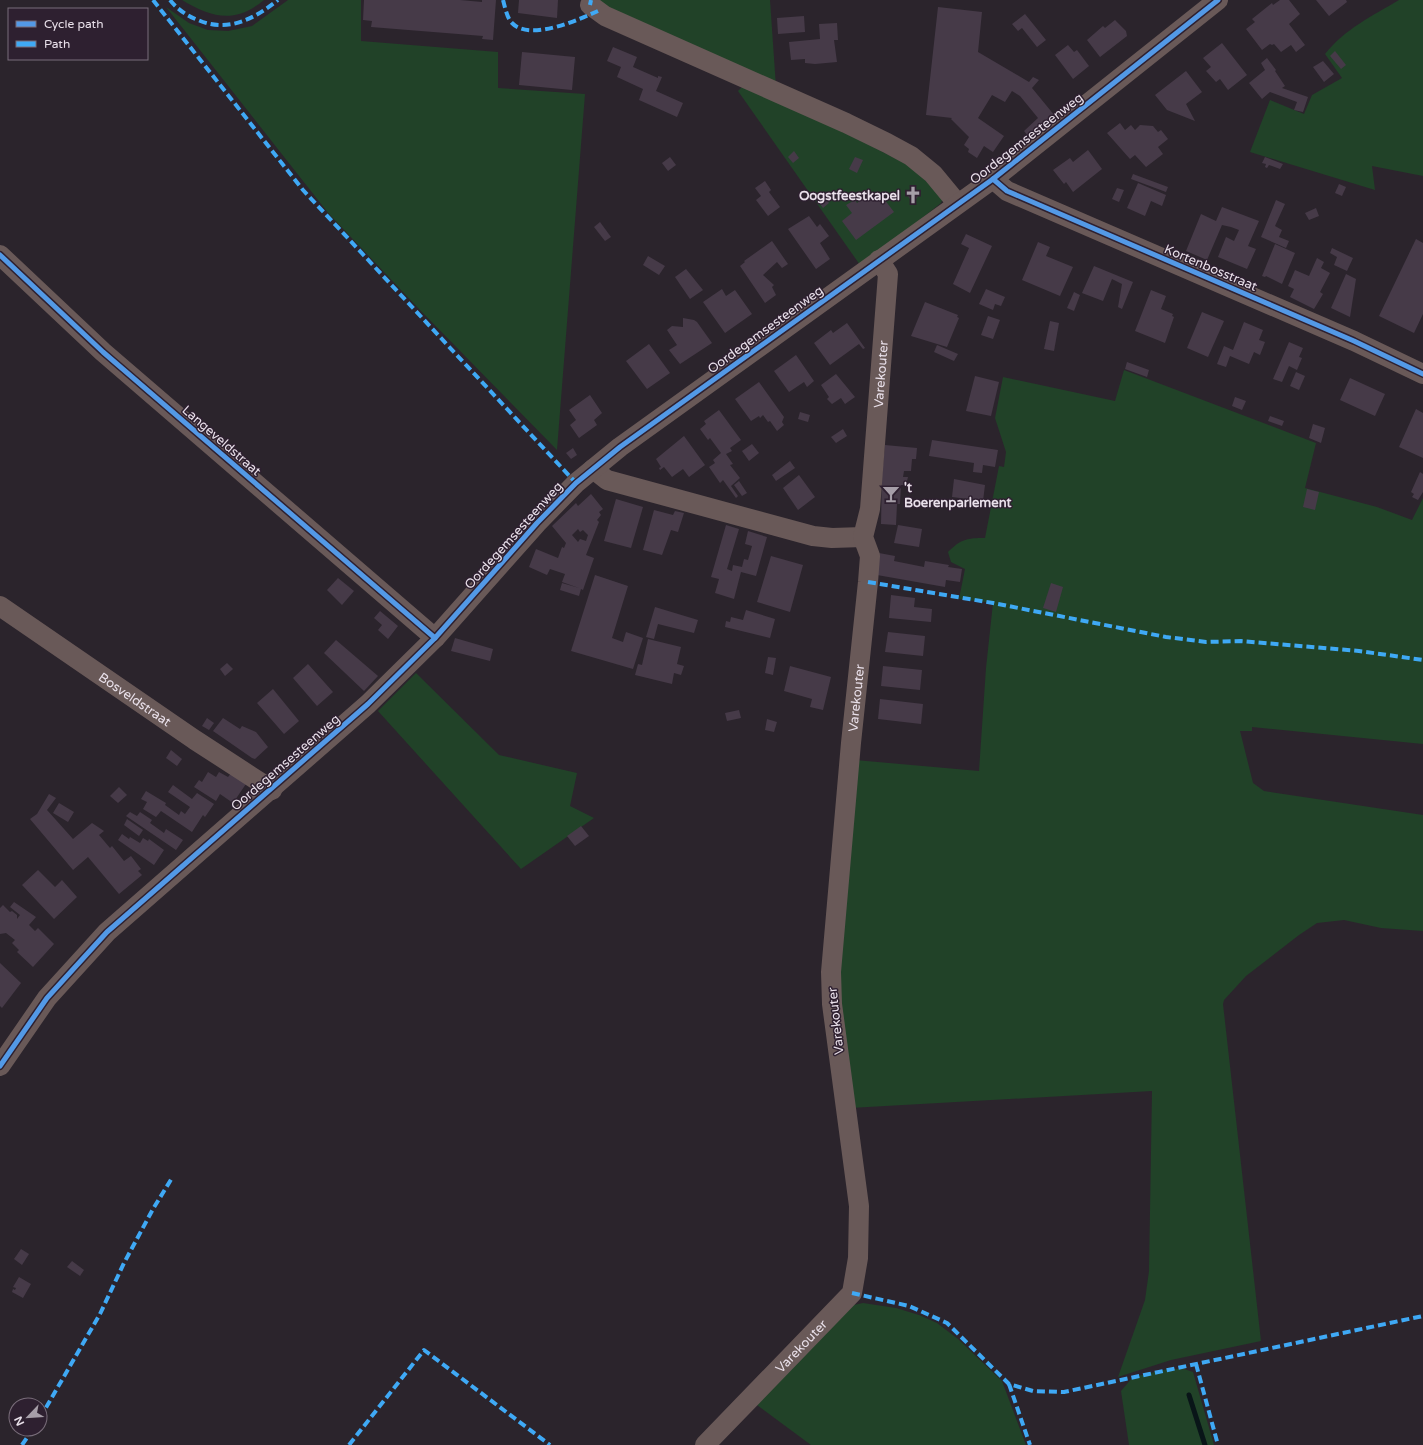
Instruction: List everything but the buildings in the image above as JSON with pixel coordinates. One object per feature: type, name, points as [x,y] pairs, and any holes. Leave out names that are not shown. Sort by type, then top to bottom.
[{"type":"street","name":"Oordegemsesteenweg","points":[[0,1066],[47,998],[107,932],[272,790],[368,704],[435,638],[537,523],[576,483],[620,447],[957,203],[993,179],[1218,0]]},
{"type":"street","points":[[590,5],[605,16],[846,123],[905,153],[933,174],[957,203]]},
{"type":"street","name":"Kortenbosstraat","points":[[993,179],[1007,191],[1354,341],[1423,374]]},
{"type":"street","name":"Langeveldstraat","points":[[0,255],[103,352],[435,638]]},
{"type":"street","name":"Varekouter","points":[[705,1445],[852,1293],[854,1286],[858,1258],[859,1206],[832,1004],[831,972],[851,743],[870,556],[864,537],[870,509],[888,274],[879,260]]},
{"type":"street","points":[[594,469],[606,480],[813,536],[832,538],[864,537]]},
{"type":"street","name":"Bosveldstraat","points":[[0,606],[195,740],[272,790]]},
{"type":"green space","points":[[182,0],[264,0],[243,13],[223,16],[203,11]]},
{"type":"green space","points":[[288,0],[361,0],[361,41],[498,52],[498,88],[585,94],[557,450],[420,310],[329,214],[166,7],[189,23],[208,30],[228,31],[252,26]]},
{"type":"green space","points":[[599,0],[770,0],[776,87],[615,12]]},
{"type":"green space","points":[[1399,0],[1423,0],[1423,176],[1372,166],[1375,190],[1250,152],[1270,100],[1304,114],[1312,95],[1342,78],[1325,54],[1350,30]]},
{"type":"green space","points":[[747,82],[912,167],[943,198],[941,203],[883,249],[860,265],[738,91]]},
{"type":"green space","points":[[1124,370],[1316,443],[1305,488],[1377,507],[1412,520],[1423,498],[1423,744],[1252,727],[1252,731],[1240,731],[1253,783],[1264,791],[1423,815],[1423,931],[1381,928],[1344,920],[1317,923],[1246,976],[1224,1000],[1223,1004],[1261,1341],[1171,1360],[1118,1377],[1145,1300],[1149,1271],[1152,1091],[850,1108],[836,984],[855,760],[979,771],[986,668],[993,603],[959,599],[965,569],[951,562],[948,552],[957,544],[965,540],[985,538],[999,466],[1004,467],[1006,452],[995,418],[1003,377],[1115,401]]},
{"type":"green space","points":[[416,673],[499,755],[577,773],[570,806],[594,818],[521,869],[378,711]]},
{"type":"green space","points":[[863,1303],[896,1308],[919,1315],[937,1323],[958,1339],[1002,1381],[1026,1445],[811,1445],[753,1402],[854,1305]]},
{"type":"green space","points":[[1168,1369],[1184,1369],[1193,1372],[1214,1445],[1129,1445],[1121,1391],[1133,1377]]},
{"type":"waterway","points":[[1189,1395],[1205,1445]]},
{"type":"marked path","points":[[153,0],[303,190],[576,483]]},
{"type":"marked path","points":[[170,0],[179,9],[190,16],[209,24],[220,25],[240,22],[250,18],[260,13],[278,0]]},
{"type":"marked path","points":[[503,0],[510,21],[520,28],[530,30],[542,30],[555,27],[580,19],[598,11]]},
{"type":"marked path","points":[[590,5],[591,0]]},
{"type":"marked path","points":[[868,582],[993,603],[1166,637],[1206,642],[1241,641],[1359,651],[1423,660]]},
{"type":"marked path","points":[[48,1404],[100,1314],[124,1263],[153,1209],[172,1178]]},
{"type":"marked path","points":[[852,1293],[909,1306],[947,1323],[1009,1384],[1033,1391],[1064,1392],[1423,1316]]},
{"type":"marked path","points":[[349,1445],[424,1350],[550,1445]]},
{"type":"marked path","points":[[1196,1364],[1218,1445]]},
{"type":"marked path","points":[[1009,1384],[1030,1445]]},
{"type":"marked path","points":[[22,1445],[28,1437]]},
{"type":"cycle path","points":[[0,1066],[47,998],[107,932],[368,704],[435,638],[537,523],[576,483],[620,447],[993,179],[1218,0]]},
{"type":"cycle path","points":[[993,179],[1007,191],[1354,341],[1423,374]]},
{"type":"cycle path","points":[[0,255],[103,352],[435,638]]},
{"type":"place","name":"Oogstfeestkapel","points":[[913,195]]},
{"type":"place","name":"'t Boerenparlement","points":[[891,494]]}]
